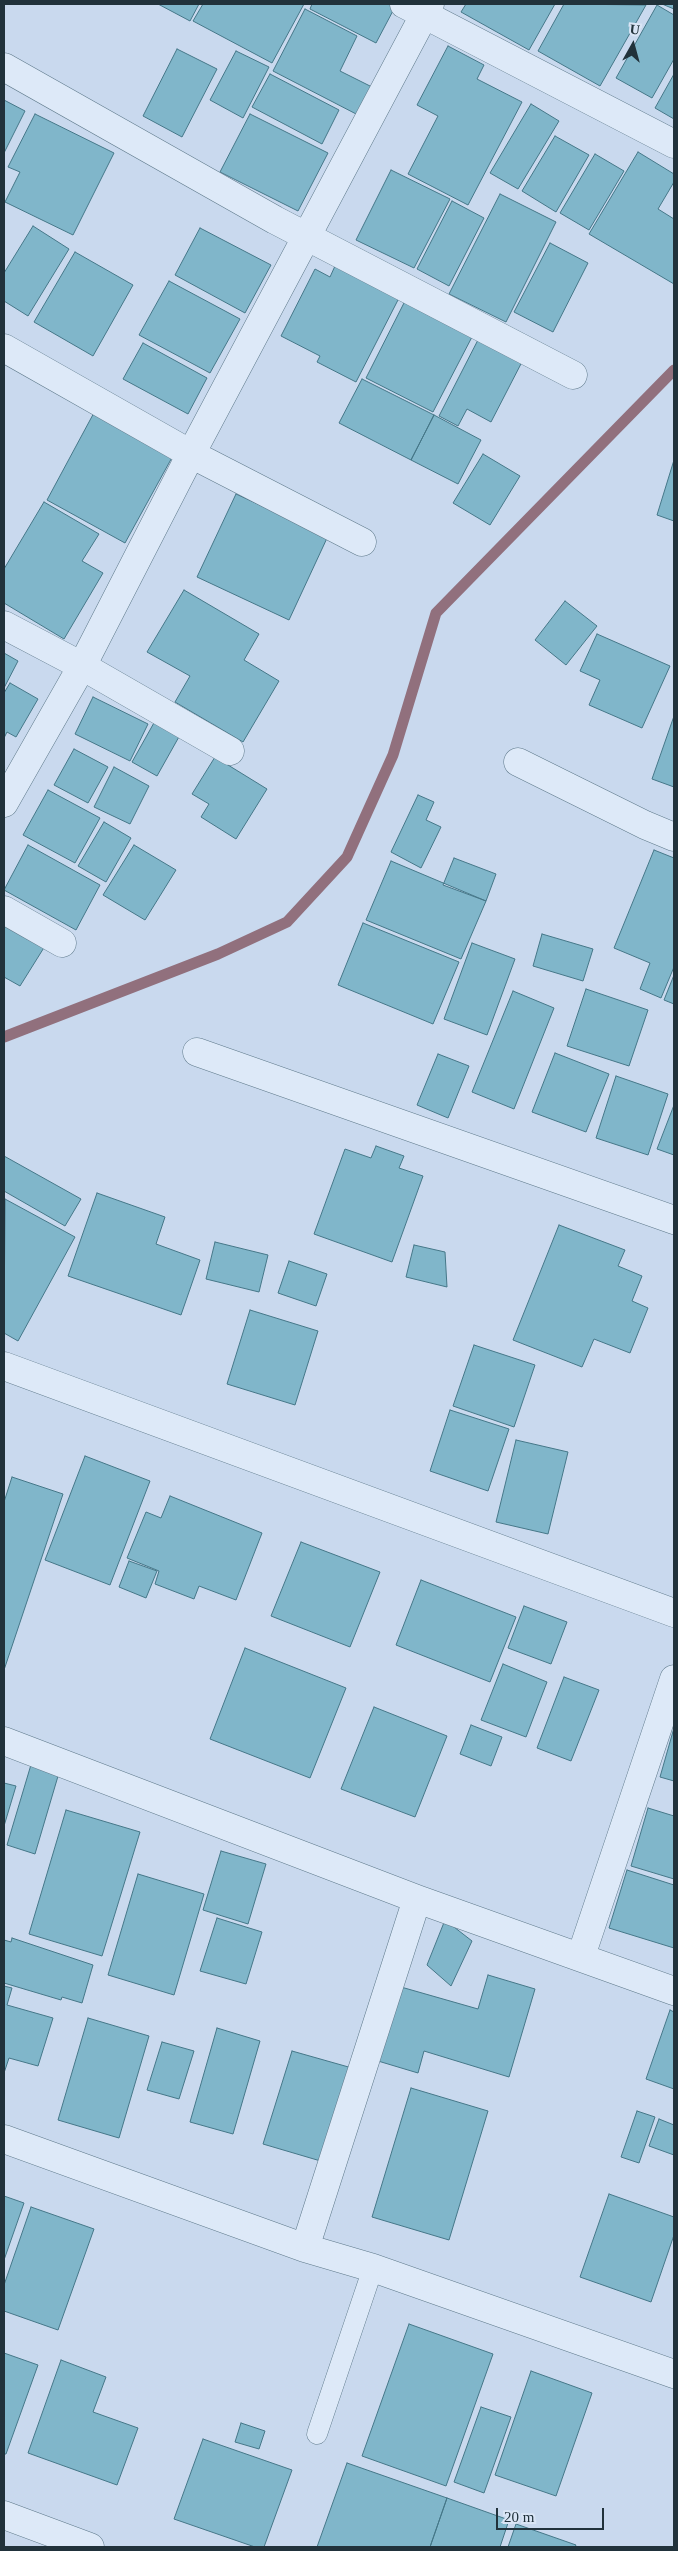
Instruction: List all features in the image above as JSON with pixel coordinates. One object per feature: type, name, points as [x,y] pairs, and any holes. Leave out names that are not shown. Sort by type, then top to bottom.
[{"type":"street","points":[[4,804],[82,666],[191,454],[307,237],[419,7],[674,144]]},
{"type":"street","points":[[4,66],[307,237],[573,375]]},
{"type":"street","points":[[4,348],[191,454],[362,542]]},
{"type":"street","points":[[4,625],[82,666],[230,751]]},
{"type":"street","points":[[518,762],[645,825],[674,837]]},
{"type":"street","points":[[4,910],[62,943]]},
{"type":"street","points":[[197,1052],[674,1220]]},
{"type":"street","points":[[4,1366],[674,1613]]},
{"type":"street","points":[[581,1956],[674,1679]]},
{"type":"street","points":[[4,1741],[417,1899],[581,1956],[674,1991]]},
{"type":"street","points":[[305,2248],[417,1899]]},
{"type":"street","points":[[4,2139],[305,2248],[373,2268],[674,2374]]},
{"type":"street","points":[[4,2515],[90,2547]]},
{"type":"lane","points":[[317,2434],[373,2268]]},
{"type":"building","points":[[158,4],[199,4],[190,21]]},
{"type":"building","points":[[203,4],[304,4],[272,63],[193,21]]},
{"type":"building","points":[[312,4],[390,4],[395,7],[376,43],[310,9]]},
{"type":"building","points":[[466,4],[555,4],[529,50],[461,12]]},
{"type":"building","points":[[564,4],[646,5],[600,86],[538,51]]},
{"type":"building","points":[[662,4],[674,4],[674,9]]},
{"type":"building","points":[[657,5],[674,15],[674,59],[652,98],[616,78]]},
{"type":"building","points":[[305,9],[357,36],[340,71],[374,88],[360,116],[273,71]]},
{"type":"building","points":[[448,46],[484,65],[477,79],[522,102],[468,205],[408,174],[438,116],[417,105]]},
{"type":"building","points":[[177,49],[217,69],[182,137],[143,116]]},
{"type":"building","points":[[236,51],[269,67],[243,118],[210,100]]},
{"type":"building","points":[[270,74],[339,110],[322,144],[252,107]]},
{"type":"building","points":[[674,74],[674,119],[655,108]]},
{"type":"building","points":[[4,100],[25,111],[4,153]]},
{"type":"building","points":[[531,104],[559,121],[518,189],[490,173]]},
{"type":"building","points":[[35,114],[114,153],[73,235],[5,202],[20,172],[8,167]]},
{"type":"building","points":[[250,114],[328,153],[298,211],[220,172]]},
{"type":"building","points":[[555,136],[589,155],[556,212],[522,191]]},
{"type":"building","points":[[638,152],[674,174],[674,182],[658,209],[674,219],[674,284],[589,234]]},
{"type":"building","points":[[595,154],[624,171],[589,230],[560,213]]},
{"type":"building","points":[[391,170],[450,199],[414,268],[356,240]]},
{"type":"building","points":[[500,194],[556,222],[506,322],[449,294]]},
{"type":"building","points":[[452,201],[484,218],[449,286],[417,269]]},
{"type":"building","points":[[33,226],[69,249],[28,316],[4,301],[4,273]]},
{"type":"building","points":[[200,228],[271,265],[245,313],[175,275]]},
{"type":"building","points":[[550,243],[588,263],[553,332],[514,312]]},
{"type":"building","points":[[75,252],[133,285],[93,356],[34,322]]},
{"type":"building","points":[[335,266],[399,298],[356,382],[317,362],[320,356],[281,336],[315,269],[330,277]]},
{"type":"building","points":[[169,281],[240,319],[210,373],[139,335]]},
{"type":"building","points":[[405,301],[473,335],[433,412],[366,378]]},
{"type":"building","points":[[480,336],[524,358],[491,422],[467,409],[458,426],[439,416]]},
{"type":"building","points":[[143,343],[207,378],[188,414],[123,379]]},
{"type":"building","points":[[362,379],[434,415],[411,460],[339,423]]},
{"type":"building","points":[[96,409],[175,452],[125,543],[47,500]]},
{"type":"building","points":[[434,415],[481,440],[458,484],[411,460]]},
{"type":"building","points":[[483,454],[520,476],[490,525],[453,503]]},
{"type":"building","points":[[674,460],[674,521],[657,515]]},
{"type":"building","points":[[236,494],[328,536],[289,620],[197,577]]},
{"type":"building","points":[[44,502],[99,534],[82,561],[103,573],[64,639],[4,603],[4,569]]},
{"type":"building","points":[[184,590],[259,634],[244,660],[279,681],[243,742],[175,702],[190,676],[147,652]]},
{"type":"building","points":[[565,601],[597,626],[566,665],[535,640]]},
{"type":"building","points":[[597,634],[670,666],[642,728],[589,705],[600,680],[580,671]]},
{"type":"building","points":[[4,653],[18,661],[4,688]]},
{"type":"building","points":[[10,683],[38,699],[16,737],[7,732],[4,738],[4,693]]},
{"type":"building","points":[[93,697],[148,724],[130,761],[75,734]]},
{"type":"building","points":[[674,716],[674,787],[652,779]]},
{"type":"building","points":[[155,721],[180,735],[157,776],[132,762]]},
{"type":"building","points":[[74,749],[108,767],[88,803],[54,785]]},
{"type":"building","points":[[215,757],[267,789],[236,839],[201,817],[209,804],[192,794]]},
{"type":"building","points":[[114,767],[149,786],[130,824],[94,807]]},
{"type":"building","points":[[48,790],[100,818],[75,863],[23,835]]},
{"type":"building","points":[[418,795],[434,802],[426,820],[441,827],[421,868],[391,852]]},
{"type":"building","points":[[104,822],[131,838],[106,882],[78,866]]},
{"type":"building","points":[[28,845],[100,885],[76,930],[4,890]]},
{"type":"building","points":[[134,845],[176,870],[145,920],[103,895]]},
{"type":"building","points":[[654,850],[674,858],[674,967],[661,998],[640,989],[650,963],[614,948]]},
{"type":"building","points":[[454,858],[496,874],[486,901],[443,885]]},
{"type":"building","points":[[391,861],[486,901],[461,959],[366,920]]},
{"type":"building","points":[[4,921],[45,946],[20,986],[4,977]]},
{"type":"building","points":[[363,923],[459,962],[433,1024],[338,985]]},
{"type":"building","points":[[542,934],[593,949],[583,981],[533,966]]},
{"type":"building","points":[[472,943],[515,959],[487,1035],[444,1019]]},
{"type":"building","points":[[674,975],[674,1004],[664,1000]]},
{"type":"building","points":[[586,989],[648,1010],[629,1066],[567,1046]]},
{"type":"building","points":[[513,991],[554,1008],[514,1109],[472,1092]]},
{"type":"building","points":[[555,1053],[609,1074],[586,1132],[532,1112]]},
{"type":"building","points":[[438,1054],[469,1066],[448,1118],[417,1105]]},
{"type":"building","points":[[616,1076],[668,1094],[648,1155],[596,1138]]},
{"type":"building","points":[[674,1105],[674,1155],[657,1149]]},
{"type":"building","points":[[376,1146],[404,1156],[399,1168],[423,1176],[392,1262],[314,1234],[345,1149],[371,1158]]},
{"type":"building","points":[[4,1156],[81,1199],[65,1226],[4,1191]]},
{"type":"building","points":[[97,1193],[165,1217],[156,1244],[200,1260],[181,1315],[68,1276]]},
{"type":"building","points":[[5,1199],[75,1237],[18,1341],[4,1333]]},
{"type":"building","points":[[559,1225],[625,1250],[618,1266],[642,1276],[632,1301],[648,1308],[630,1353],[594,1339],[582,1367],[513,1340]]},
{"type":"building","points":[[215,1242],[268,1255],[259,1292],[206,1279]]},
{"type":"building","points":[[414,1245],[445,1252],[447,1287],[406,1277]]},
{"type":"building","points":[[289,1261],[327,1274],[316,1306],[278,1293]]},
{"type":"building","points":[[250,1310],[318,1331],[295,1405],[227,1384]]},
{"type":"building","points":[[474,1345],[535,1365],[514,1427],[453,1406]]},
{"type":"building","points":[[450,1410],[509,1429],[488,1491],[430,1471]]},
{"type":"building","points":[[516,1440],[568,1452],[548,1534],[496,1522]]},
{"type":"building","points":[[85,1456],[150,1481],[110,1585],[45,1560]]},
{"type":"building","points":[[12,1477],[63,1494],[4,1670],[4,1502]]},
{"type":"building","points":[[170,1496],[262,1533],[236,1600],[199,1586],[194,1599],[155,1584],[159,1571],[127,1558],[146,1512],[161,1518]]},
{"type":"building","points":[[301,1542],[380,1572],[350,1647],[271,1616]]},
{"type":"building","points":[[129,1561],[157,1571],[146,1598],[119,1587]]},
{"type":"building","points":[[421,1580],[516,1617],[490,1682],[396,1645]]},
{"type":"building","points":[[524,1606],[567,1622],[551,1664],[508,1648]]},
{"type":"building","points":[[245,1648],[346,1688],[310,1778],[210,1739]]},
{"type":"building","points":[[503,1664],[547,1682],[526,1737],[481,1720]]},
{"type":"building","points":[[564,1677],[599,1690],[571,1761],[537,1748]]},
{"type":"building","points":[[374,1707],[447,1736],[415,1817],[341,1789]]},
{"type":"building","points":[[471,1725],[502,1737],[491,1766],[460,1754]]},
{"type":"building","points":[[674,1728],[674,1781],[660,1777]]},
{"type":"building","points":[[33,1758],[61,1766],[35,1854],[7,1845]]},
{"type":"building","points":[[4,1783],[16,1786],[4,1826]]},
{"type":"building","points":[[648,1808],[674,1816],[674,1879],[631,1866]]},
{"type":"building","points":[[66,1810],[140,1832],[102,1956],[29,1934]]},
{"type":"building","points":[[221,1851],[266,1864],[248,1924],[203,1910]]},
{"type":"building","points":[[627,1870],[674,1885],[674,1948],[609,1928]]},
{"type":"building","points":[[138,1874],[204,1894],[174,1995],[108,1975]]},
{"type":"building","points":[[217,1918],[262,1932],[246,1984],[200,1971]]},
{"type":"building","points":[[445,1920],[472,1941],[451,1986],[427,1965]]},
{"type":"building","points":[[12,1938],[93,1965],[82,2003],[62,1997],[61,2000],[4,1983],[4,1940],[11,1942]]},
{"type":"building","points":[[488,1975],[535,1989],[509,2077],[424,2051],[418,2073],[378,2061],[401,1987],[478,2009]]},
{"type":"building","points":[[4,1986],[12,1988],[7,2005],[53,2018],[38,2066],[9,2058],[4,2073]]},
{"type":"building","points":[[670,2010],[674,2012],[674,2089],[646,2079]]},
{"type":"building","points":[[88,2018],[149,2036],[119,2138],[58,2120]]},
{"type":"building","points":[[217,2028],[260,2041],[233,2134],[190,2122]]},
{"type":"building","points":[[162,2042],[194,2051],[179,2099],[147,2090]]},
{"type":"building","points":[[292,2051],[352,2068],[324,2162],[263,2144]]},
{"type":"building","points":[[411,2088],[488,2111],[449,2240],[372,2217]]},
{"type":"building","points":[[637,2111],[655,2117],[639,2163],[621,2157]]},
{"type":"building","points":[[659,2119],[674,2125],[674,2155],[649,2146]]},
{"type":"building","points":[[609,2194],[674,2217],[674,2235],[651,2302],[580,2277]]},
{"type":"building","points":[[4,2196],[24,2203],[4,2260]]},
{"type":"building","points":[[31,2207],[94,2229],[58,2330],[4,2311],[4,2285]]},
{"type":"building","points":[[409,2324],[493,2354],[446,2486],[362,2456]]},
{"type":"building","points":[[4,2353],[38,2365],[6,2454],[4,2454]]},
{"type":"building","points":[[61,2360],[106,2377],[93,2412],[138,2428],[117,2485],[28,2453]]},
{"type":"building","points":[[531,2371],[592,2393],[556,2496],[495,2475]]},
{"type":"building","points":[[481,2407],[511,2417],[484,2493],[454,2482]]},
{"type":"building","points":[[241,2423],[265,2431],[259,2449],[235,2442]]},
{"type":"building","points":[[203,2439],[292,2470],[264,2547],[255,2547],[174,2519]]},
{"type":"building","points":[[347,2463],[447,2498],[430,2547],[317,2547]]},
{"type":"building","points":[[447,2498],[509,2520],[500,2547],[430,2547]]},
{"type":"building","points":[[516,2524],[576,2545],[575,2547],[508,2547]]},
{"type":"waterway","points":[[4,1037],[218,954],[287,922],[347,857],[393,755],[436,613],[674,370]]}]
